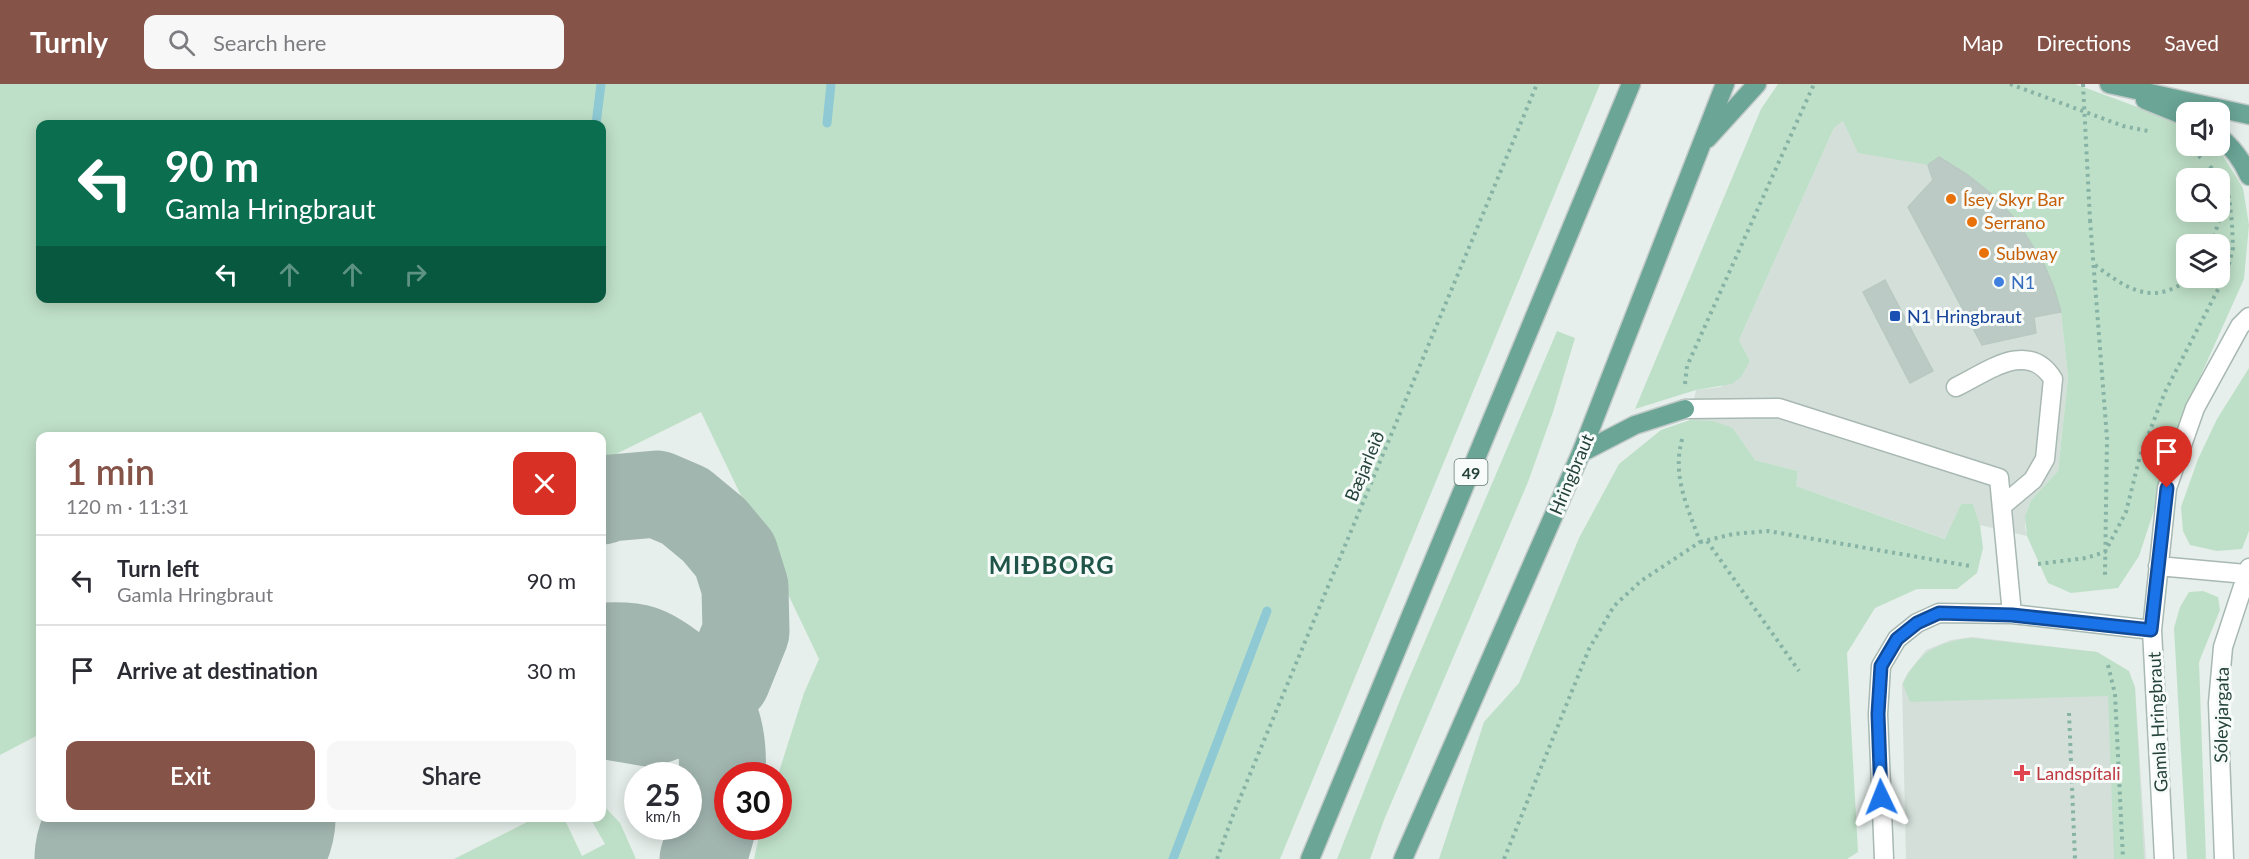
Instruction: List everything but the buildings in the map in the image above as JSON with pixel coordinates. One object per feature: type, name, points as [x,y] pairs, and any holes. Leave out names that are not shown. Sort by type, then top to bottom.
[{"type":"main road","name":"49","points":[[1310,859],[1631,84]]},
{"type":"main road","name":"Hringbraut","points":[[1403,859],[1581,453],[1725,84]]},
{"type":"main road","points":[[1700,147],[1757,84]]},
{"type":"main road","points":[[2108,84],[2249,115]]},
{"type":"main road","points":[[2108,84],[2176,112]]},
{"type":"main road","points":[[2230,146],[2244,164],[2249,176]]},
{"type":"main road","points":[[1581,453],[1635,425],[1685,410]]},
{"type":"street","name":"Gamla Hringbraut","points":[[2164,859],[2151,630],[2167,488],[2195,408],[2240,326],[2249,317]]},
{"type":"street","points":[[1956,387],[2010,360],[2020,358],[2040,364],[2053,379],[2045,459],[2033,480],[2002,506]]},
{"type":"street","points":[[1685,410],[1779,408],[1999,478],[2012,615]]},
{"type":"street","name":"Sóleyjargata","points":[[2158,566],[2248,571],[2223,647],[2218,703],[2224,859]]},
{"type":"street","points":[[1884,859],[1878,714],[1881,666],[1897,639],[1917,623],[1939,613],[2012,615],[2151,630]]},
{"type":"path","name":"Bæjarleið","points":[[1217,859],[1242,793],[1537,84]]},
{"type":"path","points":[[1700,542],[1681,488],[1678,468],[1685,410],[1687,366],[1814,84]]},
{"type":"path","points":[[2010,84],[2123,126],[2157,132]]},
{"type":"path","points":[[2083,84],[2090,220],[2107,438],[2105,575]]},
{"type":"path","points":[[2199,156],[2212,168]]},
{"type":"path","points":[[2230,197],[2235,195]]},
{"type":"path","points":[[2038,564],[2086,558],[2106,552],[2126,512],[2140,456],[2165,392],[2228,272],[2233,248],[2230,210]]},
{"type":"path","points":[[2094,264],[2123,285],[2144,292],[2168,292],[2176,287]]},
{"type":"path","points":[[1504,859],[1589,649],[1614,606],[1641,581],[1700,542],[1733,534],[1768,531],[1970,566]]},
{"type":"path","points":[[1707,541],[1799,671]]},
{"type":"path","points":[[2108,665],[2115,694],[2123,859]]},
{"type":"path","points":[[2069,713],[2075,859]]},
{"type":"shaded area","points":[[1843,121],[1939,157],[2017,221],[2044,264],[2061,312],[2068,378],[2058,471],[2031,500],[2025,527],[2027,536],[1980,525],[1973,505],[1961,504],[1946,539],[1796,486],[1798,471],[1755,460],[1733,428],[1690,420],[1696,390],[1721,387],[1750,361],[1739,340],[1834,128]]},
{"type":"shaded area","name":"Landspítali","points":[[1972,637],[2097,652],[2128,671],[2135,687],[2146,859],[1906,859],[1902,684],[1926,650],[1951,640]]},
{"type":"green space","points":[[0,84],[1600,84],[1280,859],[754,859],[758,840],[792,840],[792,762],[782,762],[804,693],[819,659],[701,412],[606,459],[606,432],[36,432],[36,736],[0,755]]},
{"type":"green space","points":[[1778,84],[2075,84],[2176,122],[2176,156],[2223,156],[2243,188],[2249,225],[2244,279],[2192,395],[2139,556],[2118,588],[2071,593],[2048,583],[2027,536],[2025,517],[2031,500],[2058,471],[2068,378],[2061,312],[2044,264],[2017,221],[1939,157],[1928,165],[1858,153],[1843,121],[1834,128],[1739,340],[1750,361],[1741,377],[1732,384],[1696,390],[1635,409],[1761,109]]},
{"type":"green space","points":[[1557,331],[1575,338],[1553,412],[1528,482],[1384,820],[1370,859],[1337,859],[1402,695]]},
{"type":"green space","points":[[2249,368],[2249,531],[2242,549],[2217,551],[2190,545],[2183,531],[2181,507],[2198,459],[2217,419]]},
{"type":"green space","points":[[1690,420],[1713,421],[1733,428],[1755,460],[1798,471],[1796,486],[1945,539],[1961,504],[1973,504],[1980,525],[1983,548],[1977,573],[1957,589],[1917,589],[1875,608],[1847,653],[1858,852],[1847,859],[1439,859],[1484,722],[1519,683],[1579,538],[1619,464],[1661,430]]},
{"type":"green space","points":[[2203,591],[2218,597],[2220,610],[2199,662],[2206,859],[2187,859],[2174,628],[2180,607],[2189,592]]},
{"type":"green space","points":[[1971,638],[2097,652],[2129,671],[2135,688],[2144,859],[2114,859],[2108,696],[1910,702],[1903,684],[1922,656],[1949,642]]},
{"type":"green space","points":[[606,808],[620,823],[624,832],[624,840],[628,840],[636,859],[454,859],[527,822],[566,822],[582,856],[605,844],[592,822],[606,822]]},
{"type":"waterway","points":[[596,120],[601,84]]},
{"type":"waterway","points":[[827,123],[831,84]]},
{"type":"waterway","points":[[1173,859],[1267,611]]},
{"type":"taxiway","points":[[606,500],[657,494],[685,506],[714,530],[735,555],[745,587],[746,632],[727,679],[694,707],[649,723],[606,716]]},
{"type":"taxiway","points":[[606,646],[634,647],[659,657],[697,685],[713,711],[719,732],[722,774],[715,817],[703,859]]},
{"type":"runway","points":[[144,859],[218,822]]},
{"type":"place","name":"Ísey Skyr Bar","points":[[1951,199]]},
{"type":"place","name":"Serrano","points":[[1972,222]]},
{"type":"place","name":"Subway","points":[[1984,253]]},
{"type":"place","name":"N1","points":[[1999,282]]},
{"type":"place","name":"N1 Hringbraut","points":[[1895,316]]},
{"type":"place","name":"Landspítali","points":[[2022,773]]},
{"type":"district","name":"MIÐBORG","points":[[1052,564]]},
{"type":"route","points":[[1881,797],[1878,714],[1881,666],[1897,639],[1917,623],[1939,613],[2012,615],[2151,630],[2167,488]]}]
